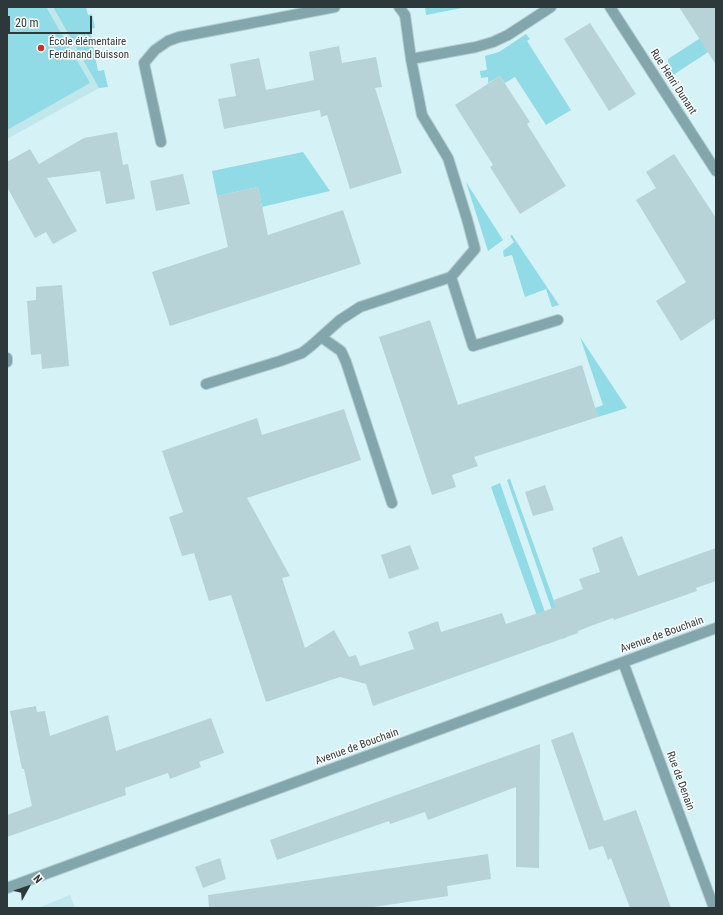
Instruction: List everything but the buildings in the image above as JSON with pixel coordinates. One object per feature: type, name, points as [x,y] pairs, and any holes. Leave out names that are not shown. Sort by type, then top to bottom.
[{"type":"street","points":[[161,142],[144,63],[155,50],[168,40],[179,37],[335,7]]},
{"type":"street","points":[[206,384],[296,355],[311,346],[340,320],[360,307],[451,277],[475,249],[448,158],[422,115],[404,15],[399,7]]},
{"type":"street","points":[[411,59],[476,47],[493,42],[508,35],[551,7]]},
{"type":"street","name":"Rue Henri Dunant","points":[[610,7],[716,171]]},
{"type":"street","points":[[451,277],[473,346],[558,320]]},
{"type":"street","points":[[321,337],[341,351],[346,362],[392,503]]},
{"type":"street","name":"Avenue de Bouchain","points":[[7,888],[716,628]]},
{"type":"street","name":"Rue de Denain","points":[[623,662],[714,903]]},
{"type":"shaded area","name":"École élémentaire Ferdinand Buisson","points":[[7,7],[53,7],[99,88],[7,139]]},
{"type":"shaded area","name":"École élémentaire Ferdinand Buisson","points":[[7,7],[46,7],[90,83],[7,130]]},
{"type":"shaded area","points":[[53,7],[86,7],[88,15],[92,14],[95,28],[90,29],[98,71],[104,70],[108,87],[99,88]]},
{"type":"shaded area","points":[[425,7],[467,7],[426,15]]},
{"type":"shaded area","points":[[716,28],[716,47],[673,75],[668,66],[668,59]]},
{"type":"shaded area","points":[[526,34],[530,39],[527,41],[571,110],[546,125],[515,77],[505,83],[500,76],[488,83],[488,77],[481,78],[480,71],[487,70],[485,56],[499,52]]},
{"type":"shaded area","points":[[303,152],[330,191],[262,207],[258,187],[217,196],[212,171]]},
{"type":"shaded area","points":[[466,182],[503,240],[488,251]]},
{"type":"shaded area","points":[[512,235],[559,305],[552,307],[546,289],[525,297],[512,255],[504,257],[503,251],[514,242],[510,236]]},
{"type":"shaded area","points":[[580,337],[627,408],[598,417],[595,408],[603,405]]},
{"type":"shaded area","points":[[510,479],[567,637],[562,639],[507,480]]},
{"type":"shaded area","points":[[500,483],[555,641],[547,644],[491,487]]},
{"type":"shaded area","points":[[70,895],[75,908],[38,908]]},
{"type":"place","name":"École élémentaire Ferdinand Buisson","points":[[41,48]]}]
